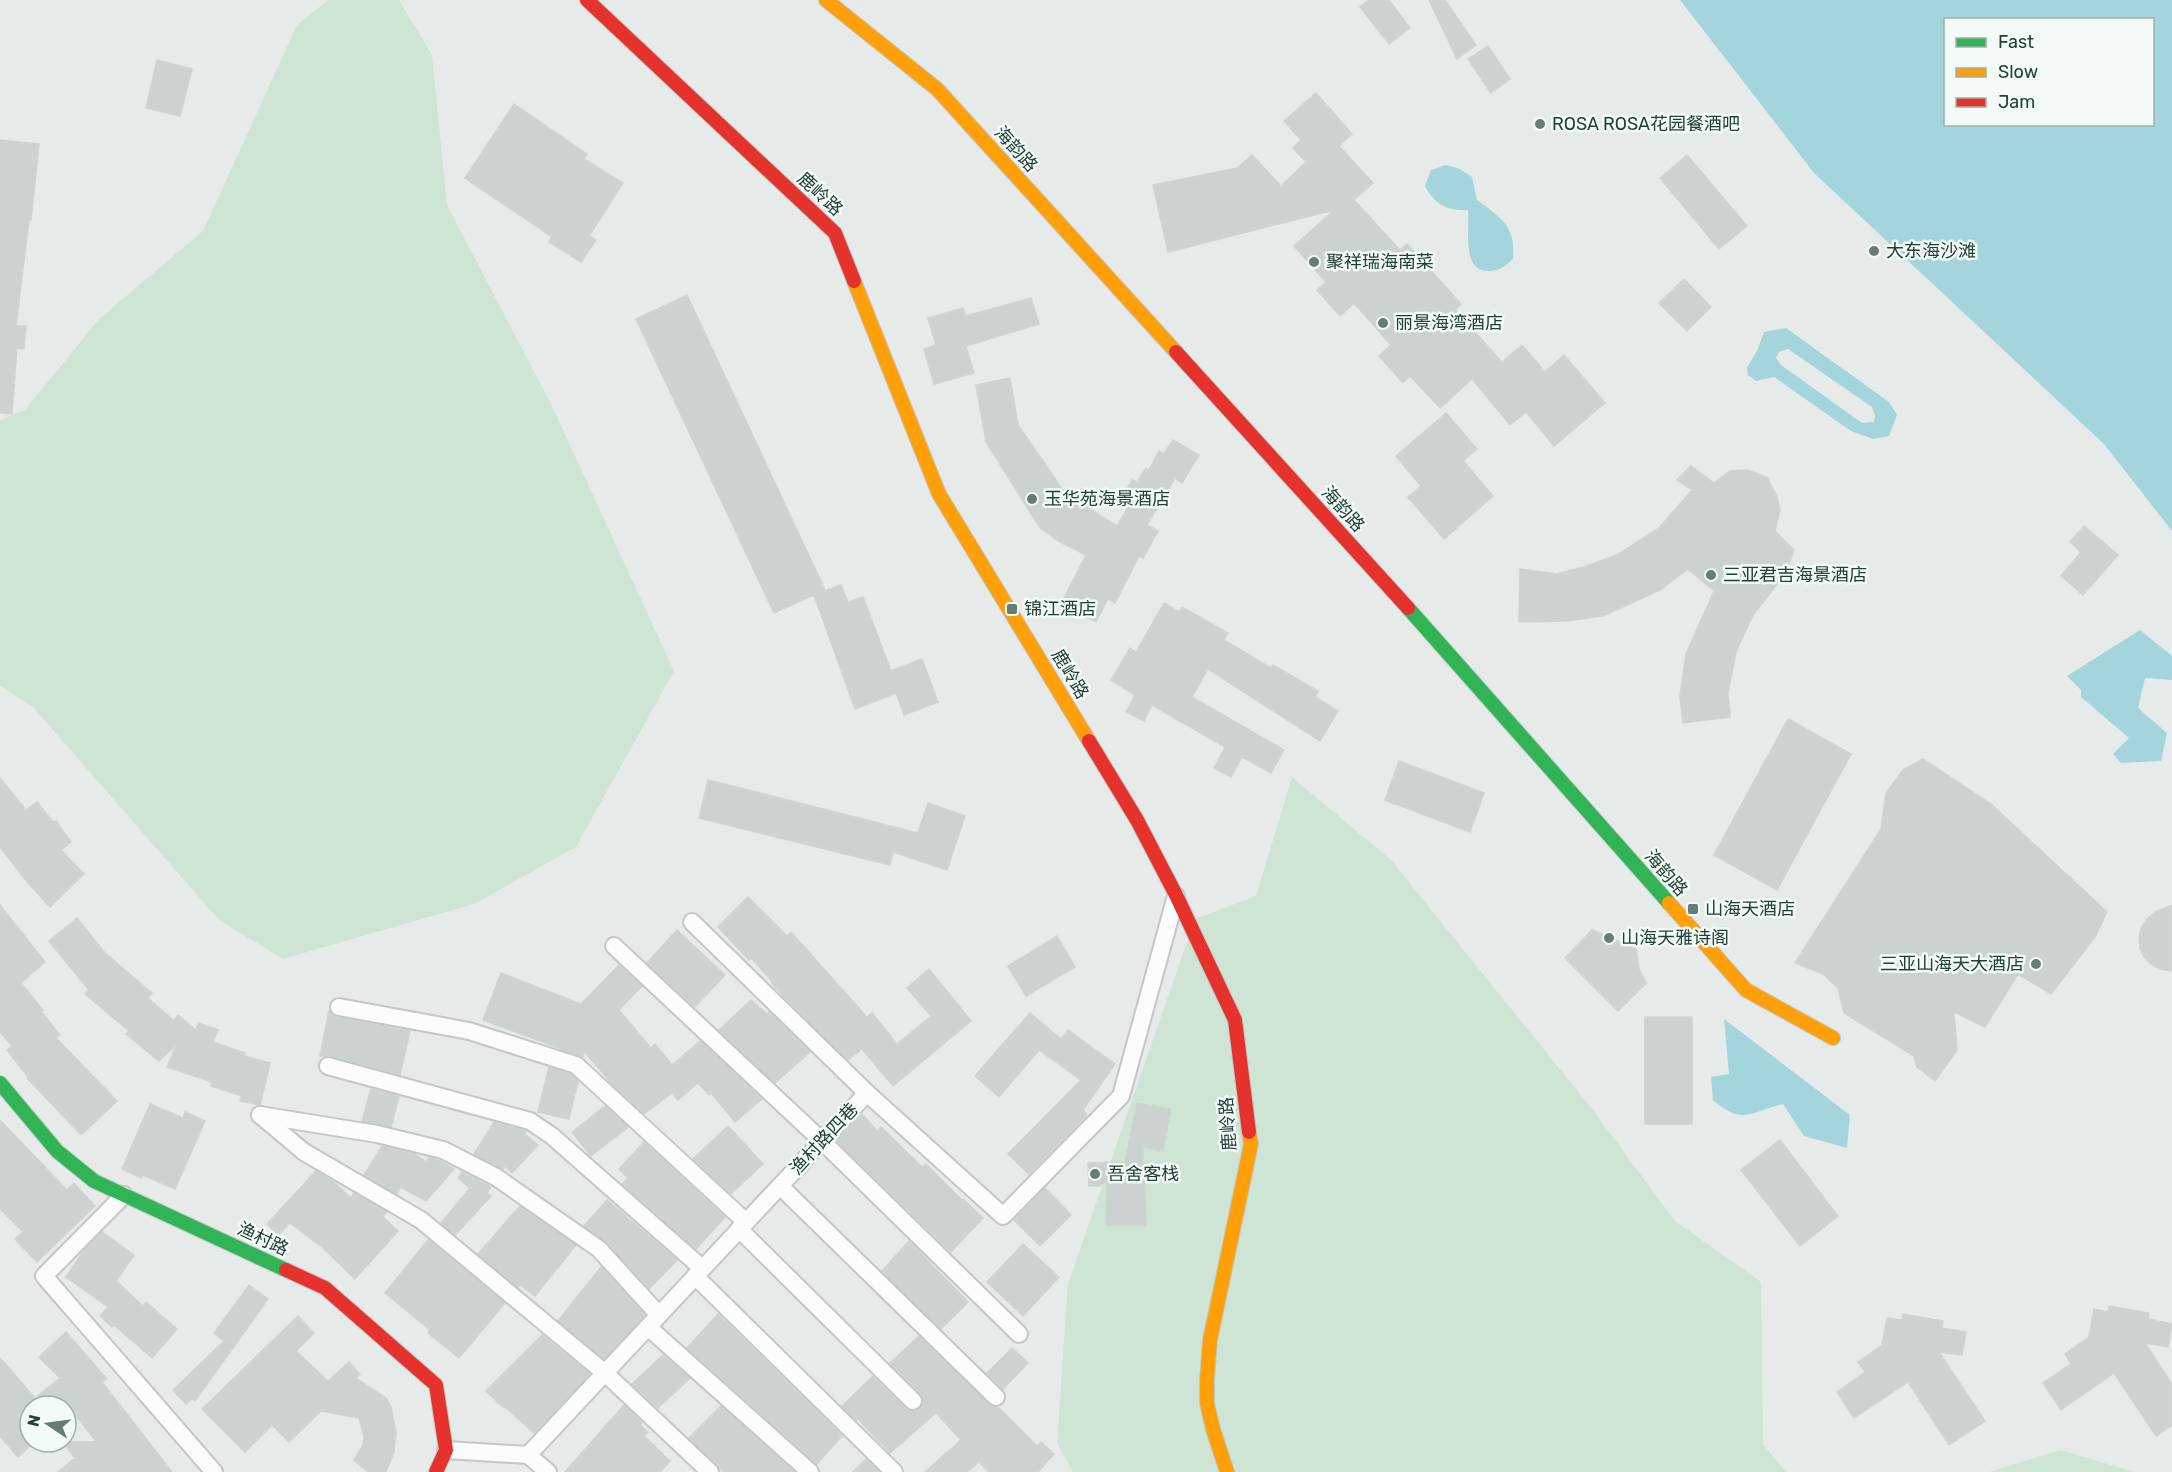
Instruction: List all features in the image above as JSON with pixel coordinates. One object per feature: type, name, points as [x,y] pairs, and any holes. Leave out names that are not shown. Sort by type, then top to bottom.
[{"type":"street","name":"鹿岭路","points":[[587,0],[835,233],[939,494],[1137,820],[1176,895],[1235,1020],[1251,1144],[1210,1340],[1207,1371],[1207,1403],[1217,1445],[1227,1472]]},
{"type":"street","name":"海韵路","points":[[826,0],[937,89],[1414,615],[1746,990],[1833,1038]]},
{"type":"street","name":"渔村路四巷","points":[[528,1455],[867,1093],[1003,1216],[1121,1096],[1176,895]]},
{"type":"street","points":[[692,922],[867,1093]]},
{"type":"street","points":[[614,946],[822,1141],[1020,1334]]},
{"type":"street","points":[[339,1007],[469,1031],[576,1065],[743,1226],[913,1401]]},
{"type":"street","points":[[328,1066],[530,1121],[552,1136],[699,1272],[894,1472]]},
{"type":"street","name":"渔村路","points":[[0,1083],[57,1151],[94,1181],[325,1288],[436,1385],[446,1450]]},
{"type":"street","points":[[710,1472],[605,1373],[421,1220],[304,1152],[260,1115],[377,1134],[443,1150],[496,1177],[599,1249],[653,1321],[810,1472]]},
{"type":"street","points":[[780,1186],[996,1397]]},
{"type":"street","points":[[124,1195],[44,1276],[214,1472]]},
{"type":"street","points":[[436,1472],[446,1450],[528,1455],[548,1472]]},
{"type":"green space","points":[[328,0],[399,0],[432,55],[447,205],[551,404],[674,671],[576,847],[474,904],[283,959],[219,920],[33,707],[0,686],[0,420],[25,410],[99,319],[203,231],[297,25]]},
{"type":"green space","points":[[1292,777],[1391,860],[1592,1109],[1675,1221],[1761,1282],[1763,1444],[1786,1472],[1073,1472],[1057,1443],[1068,1284],[1195,919],[1256,896]]},
{"type":"green space","points":[[2060,1450],[2135,1472],[1989,1472]]},
{"type":"water","points":[[1680,0],[2172,0],[2172,531],[2104,444],[1814,173]]},
{"type":"water","points":[[1446,165],[1460,169],[1472,177],[1477,200],[1500,218],[1509,231],[1512,238],[1513,259],[1502,268],[1488,271],[1479,269],[1474,264],[1469,248],[1468,210],[1443,206],[1433,198],[1425,186],[1431,170]]},
{"type":"water","points":[[1786,328],[1889,402],[1897,415],[1889,436],[1873,439],[1851,431],[1774,377],[1756,381],[1748,375],[1747,368],[1764,332]],"holes":[[[1788,349],[1872,407],[1874,422],[1862,423],[1781,365],[1776,358],[1779,352]]]},
{"type":"water","points":[[2140,630],[2172,656],[2172,680],[2145,678],[2138,708],[2167,733],[2161,761],[2121,763],[2113,754],[2129,738],[2081,697],[2081,690],[2067,676]]},
{"type":"water","points":[[1724,1019],[1850,1115],[1847,1148],[1804,1136],[1783,1104],[1739,1115],[1723,1108],[1713,1100],[1711,1077],[1729,1074]]},
{"type":"building","points":[[1369,0],[1389,0],[1410,28],[1389,44],[1360,7]]},
{"type":"building","points":[[1429,0],[1445,0],[1476,45],[1457,59]]},
{"type":"building","points":[[1488,46],[1510,79],[1491,93],[1468,59]]},
{"type":"building","points":[[157,60],[192,69],[180,116],[146,108]]},
{"type":"building","points":[[1316,93],[1352,134],[1339,146],[1373,183],[1354,200],[1400,250],[1407,244],[1461,304],[1455,310],[1502,362],[1522,345],[1545,372],[1564,355],[1605,403],[1554,446],[1526,412],[1510,425],[1472,379],[1440,408],[1410,376],[1403,383],[1379,356],[1391,345],[1354,303],[1340,316],[1317,290],[1326,282],[1294,246],[1334,210],[1168,252],[1153,185],[1237,168],[1252,155],[1281,186],[1306,162],[1293,148],[1301,140],[1284,121]]},
{"type":"building","points":[[514,104],[587,154],[584,159],[623,183],[589,236],[596,240],[581,262],[549,242],[552,237],[465,178]]},
{"type":"building","points":[[0,140],[39,144],[16,326],[26,326],[24,349],[17,348],[12,414],[0,413]]},
{"type":"building","points":[[1687,155],[1747,226],[1719,249],[1660,178]]},
{"type":"building","points":[[1684,279],[1711,307],[1687,331],[1659,303]]},
{"type":"building","points":[[687,295],[825,590],[774,613],[636,319]]},
{"type":"building","points":[[1031,298],[1039,324],[966,346],[974,373],[934,384],[924,349],[936,345],[928,318],[963,308],[966,316]]},
{"type":"building","points":[[1010,378],[1018,425],[1065,493],[1117,526],[1134,498],[1125,493],[1132,480],[1137,482],[1146,468],[1149,470],[1159,451],[1164,454],[1173,440],[1199,455],[1182,483],[1175,478],[1147,525],[1158,531],[1143,558],[1139,556],[1115,603],[1108,599],[1096,622],[1061,604],[1086,555],[1060,542],[1040,528],[986,442],[976,385]]},
{"type":"building","points":[[1446,413],[1477,449],[1463,461],[1493,496],[1444,539],[1408,497],[1421,486],[1396,456]]},
{"type":"building","points":[[1691,466],[1714,483],[1730,471],[1747,470],[1767,477],[1777,497],[1780,510],[1775,531],[1794,550],[1786,573],[1753,615],[1736,652],[1728,693],[1730,717],[1683,723],[1680,696],[1686,654],[1714,591],[1688,569],[1660,590],[1603,616],[1566,621],[1519,622],[1520,569],[1557,574],[1619,554],[1659,528],[1692,490],[1677,480]]},
{"type":"building","points":[[2084,526],[2118,555],[2083,595],[2061,576],[2081,552],[2070,542]]},
{"type":"building","points":[[841,585],[848,602],[863,597],[891,671],[922,659],[938,702],[904,715],[896,693],[855,709],[814,595]]},
{"type":"building","points":[[1164,603],[1179,612],[1182,607],[1228,633],[1224,640],[1271,668],[1273,665],[1318,691],[1315,697],[1338,711],[1320,741],[1208,669],[1192,697],[1284,750],[1271,773],[1242,757],[1231,777],[1214,768],[1225,747],[1152,705],[1144,721],[1126,712],[1135,695],[1111,680],[1130,648],[1136,652]]},
{"type":"building","points":[[1788,719],[1851,754],[1777,890],[1714,855]]},
{"type":"building","points":[[1923,759],[1991,804],[2107,912],[2095,937],[2051,994],[2018,974],[1985,1027],[1954,1012],[1957,1050],[1935,1081],[1917,1067],[1914,1056],[1844,1013],[1838,988],[1823,974],[1795,963],[1881,829],[1886,793],[1903,770]]},
{"type":"building","points":[[1399,761],[1484,793],[1470,832],[1385,800]]},
{"type":"building","points":[[0,778],[26,810],[37,802],[53,822],[56,821],[71,842],[61,850],[84,874],[50,907],[0,847]]},
{"type":"building","points":[[708,780],[918,833],[928,803],[965,816],[947,870],[893,852],[890,865],[699,818]]},
{"type":"building","points":[[748,897],[787,936],[791,932],[867,1017],[872,1013],[897,1044],[931,1016],[907,988],[929,969],[971,1021],[893,1086],[862,1049],[848,1060],[784,997],[751,958],[749,960],[718,927]]},
{"type":"building","points":[[0,905],[45,962],[21,983],[60,1035],[56,1038],[117,1101],[81,1135],[27,1078],[7,1050],[12,1046],[0,1032]]},
{"type":"building","points":[[2172,905],[2172,971],[2160,969],[2144,957],[2139,938],[2141,928],[2147,919],[2155,912]]},
{"type":"building","points":[[77,918],[105,953],[152,993],[148,998],[174,1021],[178,1015],[196,1030],[198,1023],[218,1030],[213,1042],[245,1053],[244,1056],[270,1063],[260,1105],[240,1101],[242,1096],[211,1086],[212,1082],[167,1067],[177,1044],[159,1061],[126,1034],[129,1031],[85,994],[89,990],[49,941]]},
{"type":"building","points":[[677,930],[725,975],[695,1007],[647,963]]},
{"type":"building","points":[[1592,930],[1636,949],[1639,969],[1646,983],[1618,1011],[1565,958]]},
{"type":"building","points":[[1057,936],[1075,967],[1026,996],[1008,966]]},
{"type":"building","points":[[619,965],[642,986],[619,1010],[651,1048],[655,1044],[672,1065],[700,1041],[762,1099],[735,1122],[711,1093],[709,1095],[698,1083],[678,1100],[672,1093],[644,1114],[613,1085],[584,1051],[583,1057],[483,1020],[501,973],[581,1004]]},
{"type":"building","points":[[751,1000],[767,1014],[769,1012],[810,1052],[775,1083],[719,1030]]},
{"type":"building","points":[[329,1011],[337,1017],[410,1031],[400,1075],[331,1056],[320,1056]]},
{"type":"building","points":[[1030,1013],[1061,1039],[1068,1030],[1115,1064],[1083,1110],[1087,1115],[1029,1174],[1008,1154],[1081,1080],[1039,1050],[999,1097],[975,1076]]},
{"type":"building","points":[[1645,1017],[1692,1017],[1692,1124],[1645,1124]]},
{"type":"building","points":[[549,1067],[571,1074],[578,1081],[569,1119],[538,1112]]},
{"type":"building","points":[[371,1089],[399,1096],[391,1127],[362,1121]]},
{"type":"building","points":[[1137,1103],[1171,1109],[1163,1151],[1143,1147],[1146,1225],[1106,1225],[1107,1179],[1100,1186],[1089,1186],[1088,1163],[1125,1162]]},
{"type":"building","points":[[150,1104],[183,1118],[185,1112],[205,1121],[175,1189],[143,1175],[141,1178],[122,1169]]},
{"type":"building","points":[[605,1106],[628,1127],[591,1156],[572,1132]]},
{"type":"building","points":[[862,1114],[877,1131],[881,1127],[922,1167],[926,1164],[983,1218],[951,1252],[837,1141]]},
{"type":"building","points":[[0,1120],[67,1190],[74,1183],[95,1206],[37,1262],[15,1239],[23,1232],[0,1209]]},
{"type":"building","points":[[494,1122],[526,1131],[525,1134],[538,1145],[512,1173],[505,1166],[503,1169],[474,1154]]},
{"type":"building","points":[[728,1126],[763,1164],[731,1194],[693,1159]]},
{"type":"building","points":[[1780,1140],[1838,1216],[1800,1246],[1741,1170]]},
{"type":"building","points":[[644,1142],[725,1217],[696,1249],[622,1184],[628,1178],[619,1169]]},
{"type":"building","points":[[382,1146],[415,1154],[426,1162],[429,1157],[454,1169],[426,1201],[401,1187],[397,1194],[364,1175]]},
{"type":"building","points":[[316,1171],[334,1182],[351,1198],[354,1193],[386,1212],[383,1217],[398,1231],[355,1279],[323,1248],[290,1223],[278,1235],[267,1224]]},
{"type":"building","points":[[462,1172],[491,1187],[487,1193],[491,1196],[455,1235],[441,1223],[470,1188],[458,1178]]},
{"type":"building","points":[[1045,1188],[1071,1215],[1040,1246],[1014,1220]]},
{"type":"building","points":[[607,1200],[677,1260],[649,1289],[607,1242],[584,1226]]},
{"type":"building","points":[[520,1206],[576,1245],[535,1296],[520,1285],[518,1287],[478,1254]]},
{"type":"building","points":[[102,1232],[134,1255],[116,1281],[143,1306],[146,1302],[177,1329],[152,1358],[100,1316],[108,1307],[66,1277],[82,1253]]},
{"type":"building","points":[[428,1240],[505,1303],[459,1358],[428,1333],[430,1330],[385,1293]]},
{"type":"building","points":[[909,1241],[968,1302],[941,1329],[882,1271]]},
{"type":"building","points":[[1023,1244],[1059,1277],[1023,1316],[987,1282]]},
{"type":"building","points":[[601,1267],[645,1315],[604,1359],[558,1321]]},
{"type":"building","points":[[249,1285],[268,1299],[195,1401],[192,1399],[186,1404],[173,1390],[224,1341],[214,1333]]},
{"type":"building","points":[[2109,1306],[2149,1313],[2148,1319],[2172,1324],[2168,1347],[2145,1343],[2172,1384],[2172,1425],[2156,1436],[2114,1373],[2061,1410],[2043,1383],[2071,1364],[2065,1354],[2089,1337],[2094,1309],[2108,1312]]},
{"type":"building","points":[[718,1314],[842,1436],[817,1464],[687,1348]]},
{"type":"building","points":[[1903,1314],[1943,1321],[1942,1328],[1966,1332],[1962,1355],[1939,1352],[1985,1421],[1949,1445],[1908,1382],[1854,1418],[1837,1392],[1865,1372],[1858,1362],[1882,1345],[1887,1318],[1902,1320]]},
{"type":"building","points":[[298,1316],[314,1333],[296,1351],[328,1381],[349,1362],[360,1374],[356,1378],[386,1398],[391,1407],[396,1433],[394,1452],[386,1472],[368,1472],[354,1460],[363,1445],[364,1436],[359,1418],[321,1411],[289,1442],[272,1425],[245,1452],[202,1409]]},
{"type":"building","points":[[66,1332],[107,1379],[102,1382],[172,1472],[58,1472],[75,1458],[72,1454],[78,1454],[78,1442],[97,1442],[78,1418],[78,1394],[40,1394],[60,1378],[39,1357]]},
{"type":"building","points":[[542,1335],[590,1374],[534,1433],[486,1391]]},
{"type":"building","points":[[919,1336],[989,1405],[998,1407],[1037,1446],[1041,1442],[1054,1454],[1038,1472],[989,1472],[979,1462],[967,1472],[925,1472],[961,1440],[936,1413],[890,1453],[858,1419],[856,1420],[842,1406],[873,1376],[906,1409],[911,1411],[920,1409],[923,1403],[921,1394],[890,1363]]},
{"type":"building","points":[[1012,1348],[1028,1363],[1003,1389],[987,1373]]},
{"type":"building","points":[[663,1355],[690,1378],[658,1408],[632,1384]]},
{"type":"building","points":[[0,1358],[32,1394],[18,1394],[18,1454],[21,1454],[18,1457],[0,1436]]},
{"type":"building","points":[[624,1405],[648,1432],[644,1436],[670,1461],[660,1472],[565,1472]]},
{"type":"building","points":[[721,1406],[794,1472],[722,1472],[717,1464],[689,1438]]},
{"type":"building","points":[[866,1459],[879,1472],[853,1472]]},
{"type":"traffic: fast","points":[[1408,608],[1669,903]]},
{"type":"traffic: fast","points":[[0,1083],[57,1151],[94,1181],[286,1270]]},
{"type":"traffic: slow","points":[[826,0],[937,89],[1176,352]]},
{"type":"traffic: slow","points":[[854,281],[939,494],[1089,741]]},
{"type":"traffic: slow","points":[[1669,903],[1746,990],[1833,1038]]},
{"type":"traffic: slow","points":[[1227,1472],[1207,1403],[1207,1379],[1210,1340],[1251,1144],[1249,1132]]},
{"type":"traffic: jam","points":[[587,0],[835,233],[854,281]]},
{"type":"traffic: jam","points":[[1176,352],[1408,608]]},
{"type":"traffic: jam","points":[[1089,741],[1137,820],[1176,895],[1235,1020],[1249,1132]]},
{"type":"traffic: jam","points":[[286,1270],[325,1288],[436,1385],[446,1450],[436,1472]]},
{"type":"place","name":"ROSA ROSA花园餐酒吧","points":[[1540,124]]},
{"type":"place","name":"大东海沙滩","points":[[1874,251]]},
{"type":"place","name":"聚祥瑞海南菜","points":[[1314,262]]},
{"type":"place","name":"丽景海湾酒店","points":[[1383,323]]},
{"type":"place","name":"玉华苑海景酒店","points":[[1032,499]]},
{"type":"place","name":"三亚君吉海景酒店","points":[[1711,575]]},
{"type":"place","name":"锦江酒店","points":[[1012,609]]},
{"type":"place","name":"山海天酒店","points":[[1693,909]]},
{"type":"place","name":"山海天雅诗阁","points":[[1609,938]]},
{"type":"place","name":"三亚山海天大酒店","points":[[2036,964]]},
{"type":"place","name":"吾舍客栈","points":[[1095,1174]]}]
